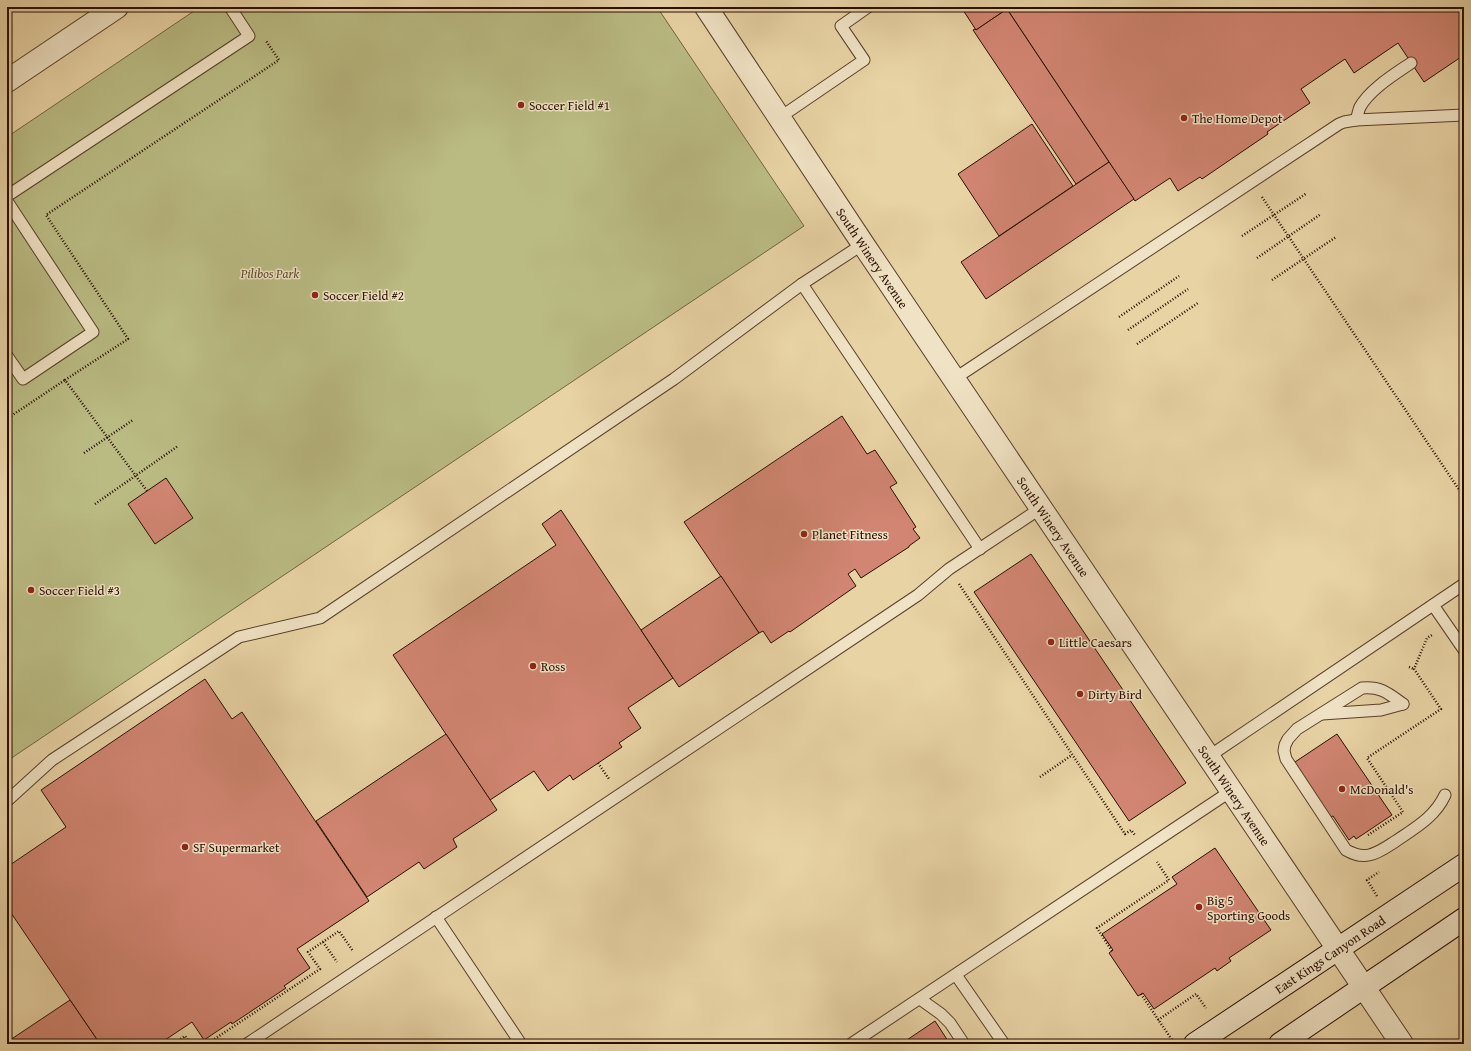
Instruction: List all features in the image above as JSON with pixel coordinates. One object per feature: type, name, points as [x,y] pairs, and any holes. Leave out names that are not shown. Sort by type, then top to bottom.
[{"type":"street","points":[[7,80],[116,7]]},
{"type":"street","name":"South Winery Avenue","points":[[706,7],[954,380],[1402,1044]]},
{"type":"street","name":"East Kings Canyon Road","points":[[1195,1044],[1464,865]]},
{"type":"street","points":[[1280,1044],[1464,919]]},
{"type":"lane","points":[[7,196],[249,36],[230,7]]},
{"type":"lane","points":[[779,118],[864,60],[841,26],[868,7]]},
{"type":"lane","points":[[1356,120],[1360,107],[1372,93],[1385,80],[1411,63]]},
{"type":"lane","points":[[954,380],[1334,127],[1344,122],[1356,120],[1464,115]]},
{"type":"lane","points":[[7,201],[94,332],[23,379],[7,356]]},
{"type":"lane","points":[[7,801],[52,760],[238,637],[320,618],[674,379],[802,284],[863,244]]},
{"type":"lane","points":[[802,284],[980,549]]},
{"type":"lane","points":[[247,1044],[918,595],[949,569],[1041,508]]},
{"type":"lane","points":[[1208,757],[1464,584]]},
{"type":"lane","points":[[1433,605],[1464,650]]},
{"type":"lane","points":[[1321,714],[1381,710],[1403,704],[1380,689],[1372,687],[1362,688],[1297,729],[1285,745],[1284,751],[1286,759],[1346,850],[1352,854],[1369,856],[1379,852],[1425,822],[1437,809],[1445,795]]},
{"type":"lane","points":[[852,1044],[1231,791]]},
{"type":"lane","points":[[436,917],[521,1044]]},
{"type":"lane","points":[[956,975],[1004,1044]]},
{"type":"lane","points":[[920,998],[950,1023],[964,1044]]},
{"type":"path","points":[[7,416],[8,418],[128,339],[46,215],[279,60],[266,40]]},
{"type":"path","points":[[1252,182],[1464,497]]},
{"type":"path","points":[[1242,236],[1307,193]]},
{"type":"path","points":[[1257,258],[1321,214]]},
{"type":"path","points":[[1272,280],[1336,236]]},
{"type":"path","points":[[1119,317],[1179,276]]},
{"type":"path","points":[[1128,330],[1188,289]]},
{"type":"path","points":[[1137,344],[1198,303]]},
{"type":"path","points":[[65,380],[147,491]]},
{"type":"path","points":[[84,453],[133,420]]},
{"type":"path","points":[[95,504],[178,446]]},
{"type":"path","points":[[949,569],[1125,834],[1131,830]]},
{"type":"path","points":[[1414,669],[1428,638],[1447,625]]},
{"type":"path","points":[[1390,915],[1367,880],[1389,866],[1368,834],[1402,812],[1367,758],[1441,709],[1414,669],[1409,667]]},
{"type":"path","points":[[1040,777],[1072,755]]},
{"type":"path","points":[[1112,951],[1097,928],[1169,880]]},
{"type":"path","points":[[207,1044],[320,969],[308,952],[339,931],[363,967]]},
{"type":"path","points":[[323,942],[347,977]]},
{"type":"path","points":[[1141,994],[1174,1044]]},
{"type":"path","points":[[1158,1020],[1196,994],[1219,1028]]},
{"type":"path","points":[[174,1044],[185,1036],[190,1044]]},
{"type":"green space","name":"Pilibos Park","points":[[200,7],[657,7],[804,226],[7,761],[7,137]]},
{"type":"building","name":"The Home Depot","points":[[961,7],[1464,7],[1464,55],[1424,82],[1398,43],[1354,73],[1345,59],[1301,89],[1310,103],[1202,179],[1200,177],[1178,191],[1170,178],[1135,201],[1007,9],[976,30]]},
{"type":"building","points":[[1007,9],[1109,162],[1076,184],[973,30],[976,30]]},
{"type":"building","points":[[1032,124],[1073,186],[999,236],[958,174]]},
{"type":"building","points":[[1109,162],[1134,199],[986,299],[961,262]]},
{"type":"building","name":"Planet Fitness","points":[[842,416],[867,454],[875,450],[897,483],[890,487],[916,527],[913,529],[920,538],[909,547],[861,578],[855,569],[848,574],[856,586],[790,632],[789,631],[771,643],[763,631],[759,633],[684,522]]},
{"type":"building","points":[[166,478],[193,518],[155,544],[128,504]]},
{"type":"building","name":"Ross","points":[[561,510],[673,678],[628,708],[641,728],[619,743],[622,747],[573,780],[570,775],[548,791],[534,771],[490,800],[393,655],[556,545],[542,524]]},
{"type":"building","points":[[1031,554],[1186,783],[1129,821],[974,592]]},
{"type":"building","points":[[721,576],[759,633],[679,687],[641,630]]},
{"type":"building","name":"SF Supermarket","points":[[205,679],[232,719],[242,712],[369,901],[297,949],[310,968],[284,986],[286,988],[232,1024],[231,1022],[204,1040],[192,1022],[159,1044],[100,1044],[7,907],[7,867],[66,827],[41,790]]},
{"type":"building","points":[[446,734],[497,810],[453,839],[457,847],[424,869],[419,862],[367,897],[316,821]]},
{"type":"building","name":"McDonald's","points":[[1337,734],[1392,815],[1356,839],[1354,836],[1349,840],[1333,816],[1328,818],[1292,764]]},
{"type":"building","name":"Big 5 Sporting Goods","points":[[1215,848],[1271,930],[1229,958],[1231,961],[1217,971],[1215,968],[1154,1009],[1143,993],[1138,996],[1109,953],[1113,950],[1102,934],[1177,884],[1172,877]]},
{"type":"building","points":[[70,1000],[100,1044],[7,1044],[7,1042]]},
{"type":"building","points":[[935,1021],[950,1044],[901,1044]]},
{"type":"place","name":"Soccer Field #1","points":[[521,105]]},
{"type":"place","name":"The Home Depot","points":[[1184,118]]},
{"type":"place","name":"Soccer Field #2","points":[[315,295]]},
{"type":"place","name":"Planet Fitness","points":[[804,534]]},
{"type":"place","name":"Soccer Field #3","points":[[31,590]]},
{"type":"place","name":"Little Caesars","points":[[1051,642]]},
{"type":"place","name":"Ross","points":[[533,666]]},
{"type":"place","name":"Dirty Bird","points":[[1080,694]]},
{"type":"place","name":"McDonald's","points":[[1342,789]]},
{"type":"place","name":"SF Supermarket","points":[[185,847]]},
{"type":"place","name":"Big 5 Sporting Goods","points":[[1199,907]]}]
